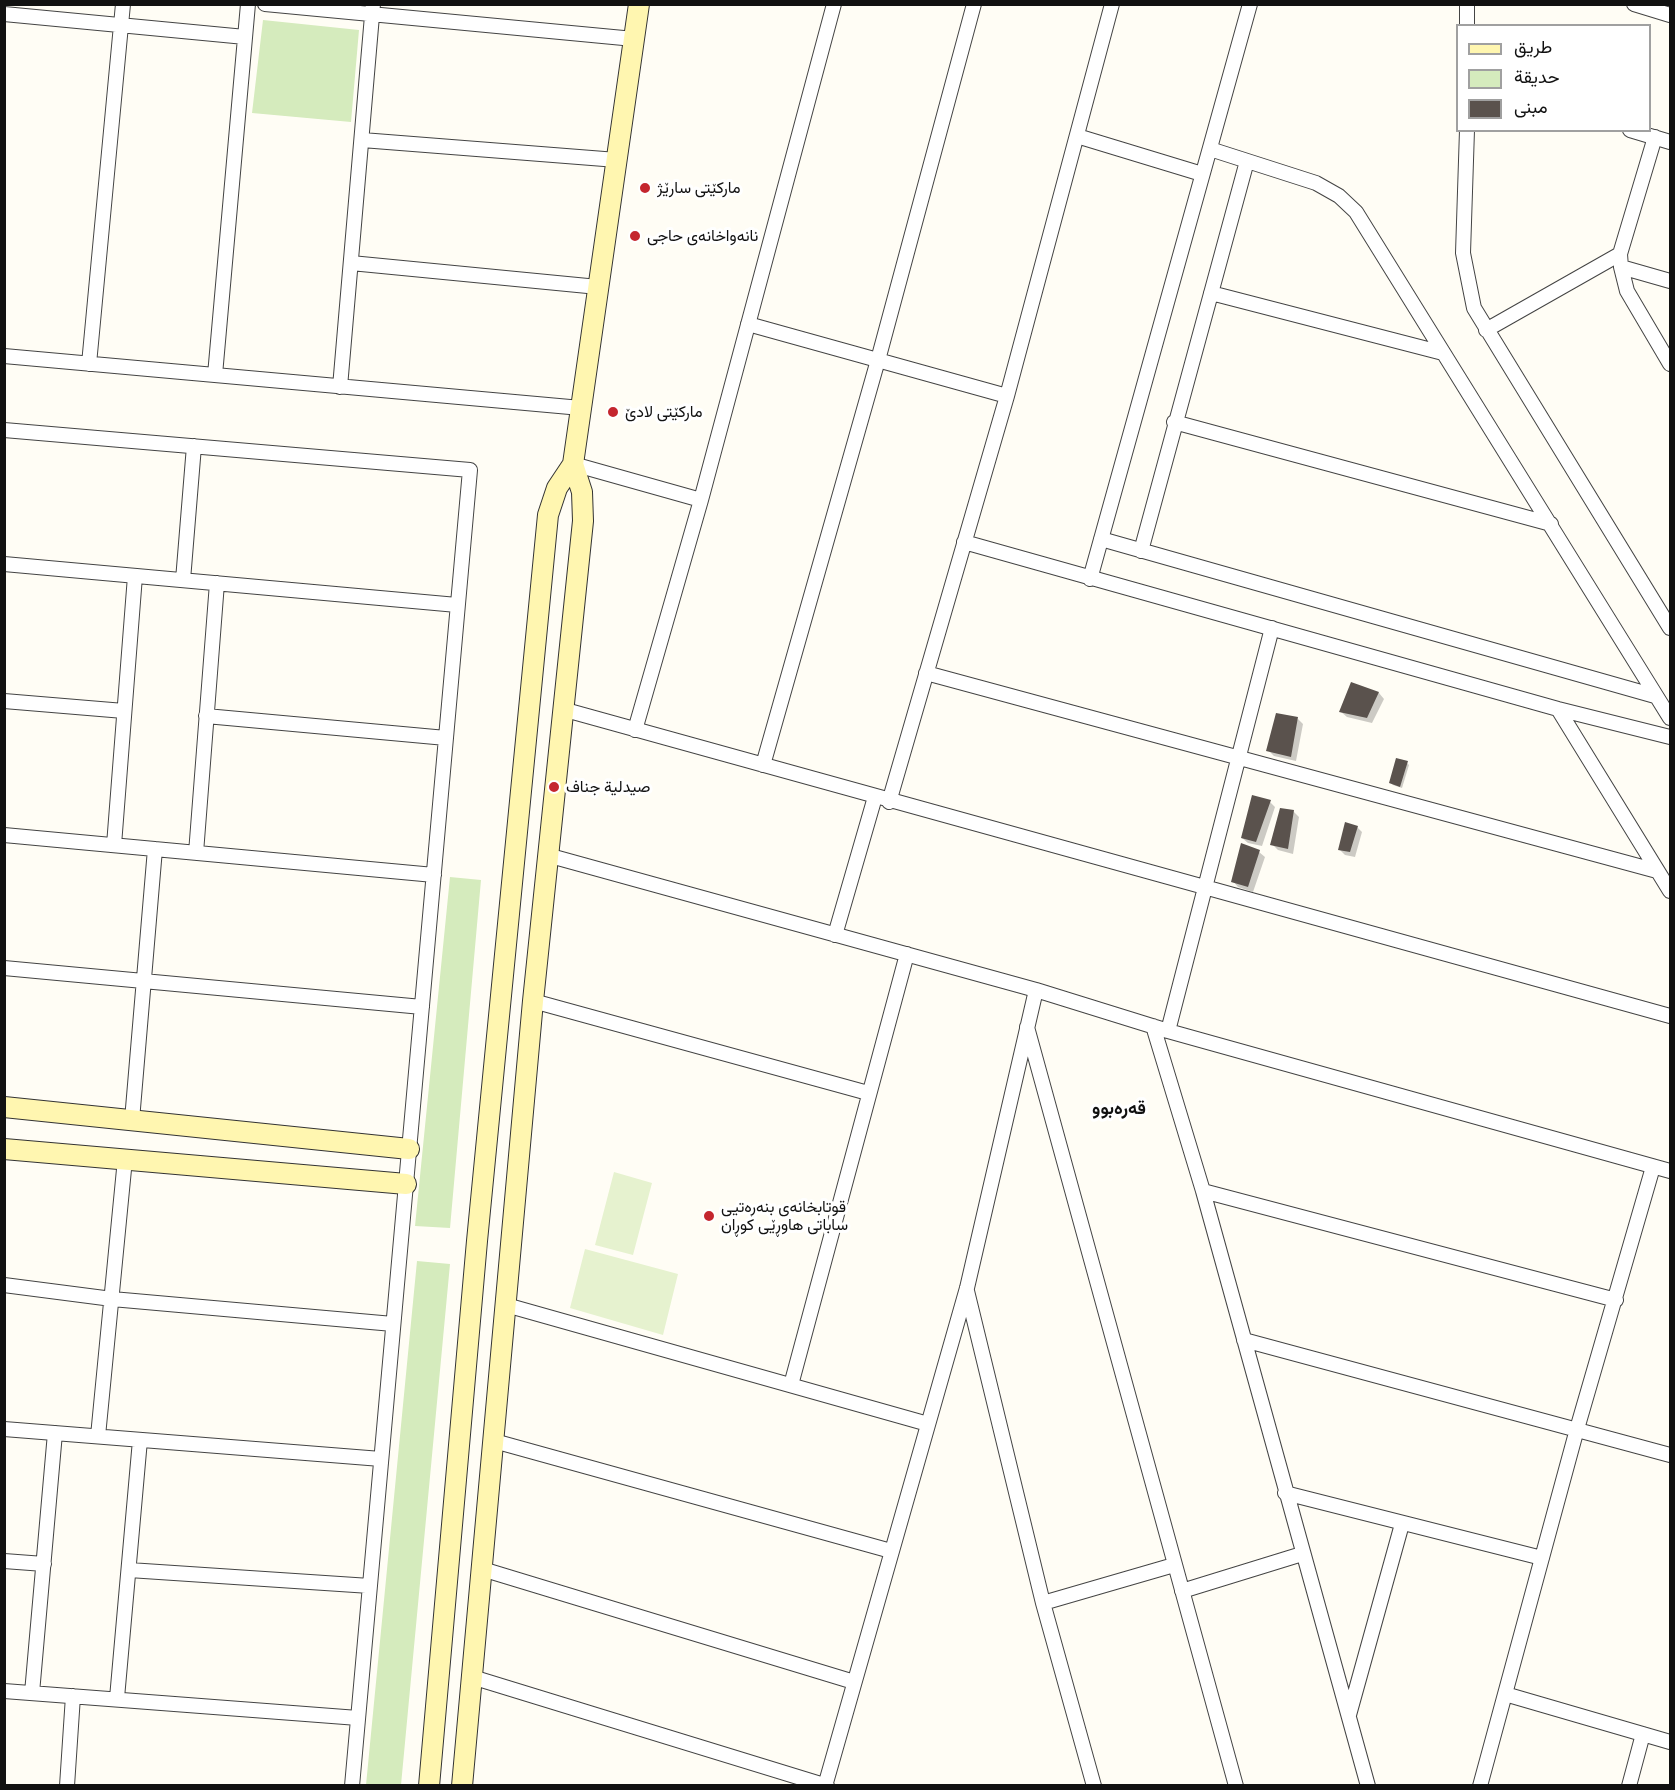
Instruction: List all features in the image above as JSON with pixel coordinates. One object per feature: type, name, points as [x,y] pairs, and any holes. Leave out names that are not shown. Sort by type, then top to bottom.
[{"type":"street","points":[[89,364],[123,4]]},
{"type":"street","points":[[215,375],[248,4]]},
{"type":"street","points":[[265,4],[373,9],[634,39]]},
{"type":"street","points":[[429,1785],[477,1241],[548,515],[557,488],[573,464],[639,4]]},
{"type":"street","points":[[634,730],[701,500],[834,4]]},
{"type":"street","points":[[763,765],[878,360],[974,4]]},
{"type":"street","points":[[890,801],[1007,396],[1112,4]]},
{"type":"street","points":[[1090,579],[1250,4]]},
{"type":"street","points":[[1467,4],[1467,24]]},
{"type":"street","points":[[1634,4],[1671,15]]},
{"type":"street","points":[[340,387],[373,9]]},
{"type":"street","points":[[4,14],[245,37]]},
{"type":"street","points":[[1467,132],[1464,268],[1472,301],[1486,330],[1671,628]]},
{"type":"street","points":[[1637,132],[1671,142]]},
{"type":"street","points":[[1077,136],[1202,174]]},
{"type":"street","points":[[1655,137],[1621,260],[1627,291],[1671,364]]},
{"type":"street","points":[[362,140],[617,160]]},
{"type":"street","points":[[1210,149],[1316,183],[1348,204],[1364,224],[1655,696],[1671,718]]},
{"type":"street","points":[[1141,551],[1174,422],[1247,161]]},
{"type":"street","points":[[1486,330],[1621,260]]},
{"type":"street","points":[[1621,260],[1671,281]]},
{"type":"street","points":[[351,263],[598,287]]},
{"type":"street","points":[[1211,293],[1443,353]]},
{"type":"street","points":[[748,324],[1007,396]]},
{"type":"street","points":[[4,356],[581,408]]},
{"type":"street","points":[[1174,422],[1551,524]]},
{"type":"street","points":[[4,430],[471,470],[352,1785]]},
{"type":"street","points":[[183,580],[194,446]]},
{"type":"street","points":[[573,464],[701,500]]},
{"type":"street","points":[[462,1785],[533,1001],[583,521],[582,492],[573,464]]},
{"type":"street","points":[[1101,539],[1655,696]]},
{"type":"street","points":[[964,542],[1558,709],[1671,737]]},
{"type":"street","points":[[4,564],[457,605]]},
{"type":"street","points":[[114,845],[135,576]]},
{"type":"street","points":[[196,853],[217,583]]},
{"type":"street","points":[[1168,1031],[1272,628]]},
{"type":"street","points":[[926,673],[1658,871]]},
{"type":"street","points":[[4,701],[124,711]]},
{"type":"street","points":[[562,709],[1671,1016]]},
{"type":"street","points":[[1558,709],[1671,891]]},
{"type":"street","points":[[206,716],[446,738]]},
{"type":"street","points":[[836,935],[875,797]]},
{"type":"street","points":[[4,835],[434,875]]},
{"type":"street","points":[[132,1120],[155,849]]},
{"type":"street","points":[[547,855],[1036,990],[1168,1031],[1671,1171]]},
{"type":"street","points":[[791,1385],[907,954]]},
{"type":"street","points":[[4,968],[422,1007]]},
{"type":"street","points":[[472,1677],[826,1785],[966,1288],[1036,990]]},
{"type":"street","points":[[533,1001],[868,1093]]},
{"type":"street","points":[[1026,1026],[1236,1785]]},
{"type":"street","points":[[1153,1026],[1203,1191],[1285,1493],[1368,1785]]},
{"type":"street","points":[[4,1107],[409,1149]]},
{"type":"street","points":[[4,1149],[406,1184]]},
{"type":"street","points":[[98,1436],[125,1160]]},
{"type":"street","points":[[1480,1785],[1577,1429],[1653,1167]]},
{"type":"street","points":[[1203,1191],[1616,1300]]},
{"type":"street","points":[[477,1241],[511,1243]]},
{"type":"street","points":[[4,1285],[112,1299],[393,1324]]},
{"type":"street","points":[[966,1288],[1043,1603],[1094,1785]]},
{"type":"street","points":[[506,1305],[928,1424]]},
{"type":"street","points":[[1245,1340],[1671,1455]]},
{"type":"street","points":[[4,1429],[381,1459]]},
{"type":"street","points":[[32,1694],[55,1433]]},
{"type":"street","points":[[117,1698],[140,1440]]},
{"type":"street","points":[[494,1441],[891,1551]]},
{"type":"street","points":[[1285,1493],[1542,1558]]},
{"type":"street","points":[[1349,1716],[1401,1524]]},
{"type":"street","points":[[1182,1591],[1302,1554]]},
{"type":"street","points":[[4,1561],[44,1564]]},
{"type":"street","points":[[1043,1603],[1174,1565]]},
{"type":"street","points":[[482,1569],[854,1682]]},
{"type":"street","points":[[129,1570],[370,1586]]},
{"type":"street","points":[[4,1691],[358,1718]]},
{"type":"street","points":[[1505,1694],[1671,1742]]},
{"type":"street","points":[[67,1785],[73,1696]]},
{"type":"street","points":[[1629,1785],[1643,1734]]},
{"type":"green space","points":[[263,20],[359,30],[351,122],[252,113]]},
{"type":"green space","points":[[450,877],[481,880],[450,1228],[415,1226]]},
{"type":"green space","points":[[614,1172],[652,1183],[633,1255],[595,1245]]},
{"type":"green space","points":[[585,1249],[678,1274],[663,1335],[570,1308]]},
{"type":"green space","points":[[417,1261],[450,1264],[401,1785],[366,1785]]},
{"type":"building","points":[[1351,682],[1379,692],[1367,718],[1339,712]]},
{"type":"building","points":[[1276,713],[1298,717],[1291,757],[1266,751]]},
{"type":"building","points":[[1396,758],[1408,761],[1400,787],[1389,783]]},
{"type":"building","points":[[1252,795],[1271,800],[1256,842],[1241,838]]},
{"type":"building","points":[[1280,808],[1294,810],[1288,849],[1270,845]]},
{"type":"building","points":[[1345,822],[1358,826],[1350,852],[1338,850]]},
{"type":"building","points":[[1241,843],[1260,850],[1248,887],[1231,882]]},
{"type":"place","name":"مارکێتی سارێژ","points":[[645,188]]},
{"type":"place","name":"نانەواخانەی حاجی","points":[[635,236]]},
{"type":"place","name":"ماركێتی لادێ","points":[[613,412]]},
{"type":"place","name":"صيدلية جناف","points":[[554,787]]},
{"type":"place","name":"قوتابخانەی بنەڕەتیی ساباتی هاوڕێی کوڕان","points":[[709,1216]]},
{"type":"district","name":"قەرەبوو","points":[[1119,1109]]}]
